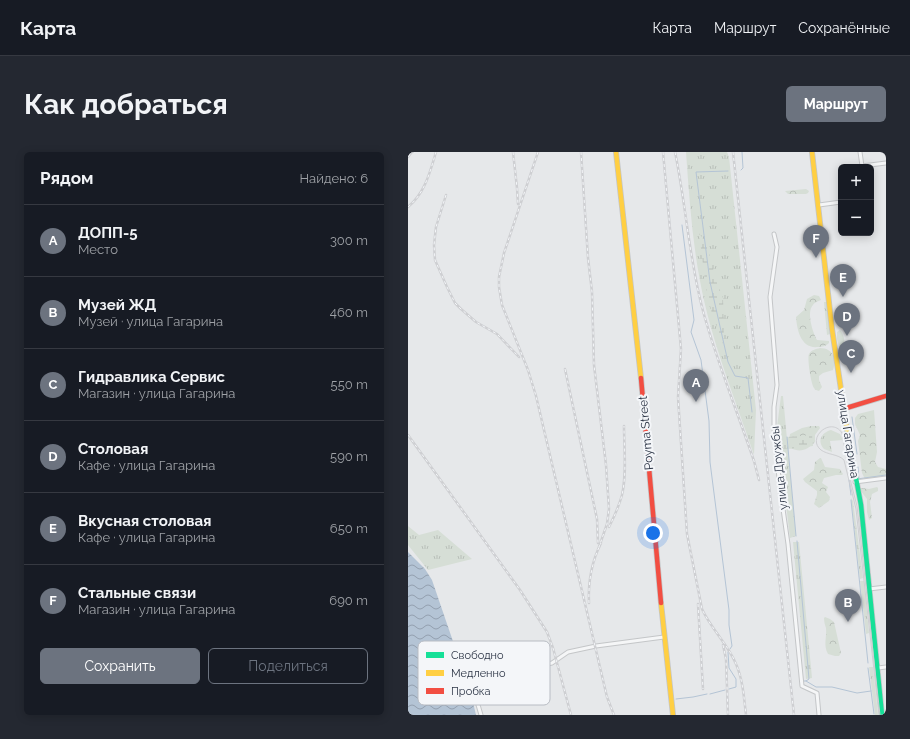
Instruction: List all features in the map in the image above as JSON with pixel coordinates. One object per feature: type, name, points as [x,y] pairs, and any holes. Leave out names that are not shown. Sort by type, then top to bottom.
[{"type":"main road","name":"Poyma Street","points":[[616,152],[645,419],[664,636],[673,715]]},
{"type":"main road","name":"улица Гагарина","points":[[812,152],[843,409],[855,482],[861,505],[878,668],[884,707],[882,715]]},
{"type":"main road","points":[[843,409],[886,396]]},
{"type":"street","points":[[860,152],[862,164]]},
{"type":"street","points":[[874,164],[886,163]]},
{"type":"street","points":[[819,205],[838,202]]},
{"type":"street","name":"улица Дружбы","points":[[774,234],[777,247],[770,297],[777,385],[774,407],[774,429],[788,544],[802,686],[817,693],[819,715]]},
{"type":"street","points":[[855,482],[886,478]]},
{"type":"street","points":[[870,589],[886,587]]},
{"type":"street","points":[[550,663],[568,652],[596,646],[664,636]]},
{"type":"street","points":[[878,668],[886,667]]},
{"type":"street","points":[[478,705],[481,715]]},
{"type":"green space","points":[[686,152],[727,152],[729,157],[756,410],[754,455],[710,325],[700,281],[693,233]]},
{"type":"green space","points":[[806,189],[809,191],[806,194],[788,194],[785,191]]},
{"type":"green space","points":[[699,233],[707,245],[716,280],[723,298],[723,344],[712,314],[706,288]]},
{"type":"green space","points":[[814,295],[819,296],[821,300],[814,304],[810,312],[814,333],[817,340],[829,341],[828,344],[821,347],[812,347],[804,342],[799,333],[796,317],[804,310],[807,299]]},
{"type":"green space","points":[[824,302],[827,302],[830,334],[827,335]]},
{"type":"green space","points":[[840,330],[844,339],[843,349],[839,347],[837,339],[837,332]]},
{"type":"green space","points":[[820,348],[824,348],[831,352],[834,358],[834,366],[833,370],[819,376],[822,387],[819,391],[813,386],[809,354]]},
{"type":"green space","points":[[781,396],[783,396],[796,536],[790,538],[777,427]]},
{"type":"green space","points":[[874,410],[877,452],[875,462],[878,467],[886,469],[886,475],[865,479],[862,473],[858,441],[860,435],[855,424],[855,418],[858,414]]},
{"type":"green space","points":[[819,426],[820,428],[815,435],[815,442],[804,450],[790,448],[790,434],[802,428]]},
{"type":"green space","points":[[831,430],[840,434],[843,440],[830,441],[832,452],[824,449],[821,443],[821,438],[823,435]]},
{"type":"green space","points":[[812,435],[813,446],[788,449],[787,437]]},
{"type":"green space","points":[[820,458],[825,467],[840,469],[843,474],[824,478],[822,483],[828,487],[826,492],[830,497],[829,501],[819,508],[814,504],[817,491],[803,479],[814,470],[815,462]]},
{"type":"green space","points":[[877,487],[878,491],[872,494],[870,502],[872,518],[869,520],[867,512],[867,499],[860,490],[862,488],[869,489]]},
{"type":"green space","points":[[851,498],[853,501],[863,578],[860,579]]},
{"type":"green space","points":[[408,526],[419,535],[438,530],[472,559],[428,570],[408,545]]},
{"type":"green space","points":[[793,542],[799,542],[812,678],[806,679]]},
{"type":"green space","points":[[860,581],[864,581],[869,633],[866,634]]},
{"type":"green space","points":[[825,617],[834,622],[841,653],[839,656],[828,654],[825,644]]},
{"type":"green space","points":[[869,667],[873,667],[878,715],[875,715]]},
{"type":"water","points":[[408,552],[425,569],[432,580],[453,641],[418,641],[418,705],[474,705],[476,715],[408,715]]},
{"type":"waterway","points":[[741,170],[743,168],[742,152]]},
{"type":"waterway","points":[[728,171],[696,172],[710,282],[728,362],[735,376],[748,378],[752,412]]},
{"type":"waterway","points":[[682,225],[694,320],[691,332],[701,360],[709,421],[710,462],[729,610],[729,625],[732,646],[730,649]]},
{"type":"waterway","points":[[852,417],[857,454]]},
{"type":"waterway","points":[[787,437],[796,536]]},
{"type":"waterway","points":[[858,467],[859,479]]},
{"type":"waterway","points":[[857,479],[886,475]]},
{"type":"waterway","points":[[849,480],[851,495]]},
{"type":"waterway","points":[[851,500],[868,663]]},
{"type":"waterway","points":[[797,541],[809,679],[804,681]]},
{"type":"waterway","points":[[728,652],[729,668],[736,679],[736,687],[729,689]]},
{"type":"waterway","points":[[868,668],[874,714]]},
{"type":"waterway","points":[[806,681],[816,687],[832,687],[857,693],[871,691]]},
{"type":"waterway","points":[[710,694],[725,690]]},
{"type":"waterway","points":[[676,699],[707,694]]},
{"type":"tram line","points":[[879,715],[856,509],[844,460],[821,450],[817,445],[816,440],[822,431],[832,427],[837,428],[842,433],[851,483],[857,506],[880,715]]},
{"type":"railway","points":[[408,157],[412,152]]},
{"type":"railway","points":[[408,207],[423,189],[436,152]]},
{"type":"railway","points":[[513,152],[518,204]]},
{"type":"railway","points":[[538,152],[504,253],[499,277],[499,287],[502,305],[528,370],[536,396],[607,697],[614,715]]},
{"type":"railway","points":[[581,152],[588,258],[592,292],[594,365],[606,465],[609,509],[607,524],[599,547]]},
{"type":"railway","points":[[663,152],[681,349],[678,397],[687,534],[702,609],[729,650],[736,664],[742,683],[746,715]]},
{"type":"railway","points":[[675,152],[694,272],[703,311],[721,368],[754,461],[759,480]]},
{"type":"railway","points":[[733,152],[794,715]]},
{"type":"railway","points":[[446,195],[436,227],[434,245],[435,260],[447,287],[455,303],[461,309],[476,322],[497,334],[519,357]]},
{"type":"railway","points":[[565,369],[597,519],[598,543]]},
{"type":"railway","points":[[609,527],[615,515],[624,487],[624,426]]},
{"type":"railway","points":[[408,435],[520,590],[547,632],[553,648],[571,715]]},
{"type":"railway","points":[[589,603],[591,572],[601,543]]},
{"type":"railway","points":[[698,604],[703,689]]},
{"type":"railway","points":[[723,645],[726,659],[728,715]]},
{"type":"traffic: fast","points":[[847,430],[861,505],[882,715]]},
{"type":"traffic: slow","points":[[616,152],[641,378]]},
{"type":"traffic: slow","points":[[812,152],[832,329],[847,430]]},
{"type":"traffic: slow","points":[[661,603],[673,715]]},
{"type":"traffic: jam","points":[[641,378],[661,603]]},
{"type":"traffic: jam","points":[[843,409],[886,396]]},
{"type":"place","name":"Стальные связи","points":[[816,258]]},
{"type":"place","name":"Вкусная столовая","points":[[843,297]]},
{"type":"place","name":"Столовая","points":[[847,336]]},
{"type":"place","name":"Гидравлика Сервис","points":[[851,373]]},
{"type":"place","name":"ДОПП-5","points":[[696,402]]},
{"type":"place","name":"Музей ЖД","points":[[848,622]]}]
